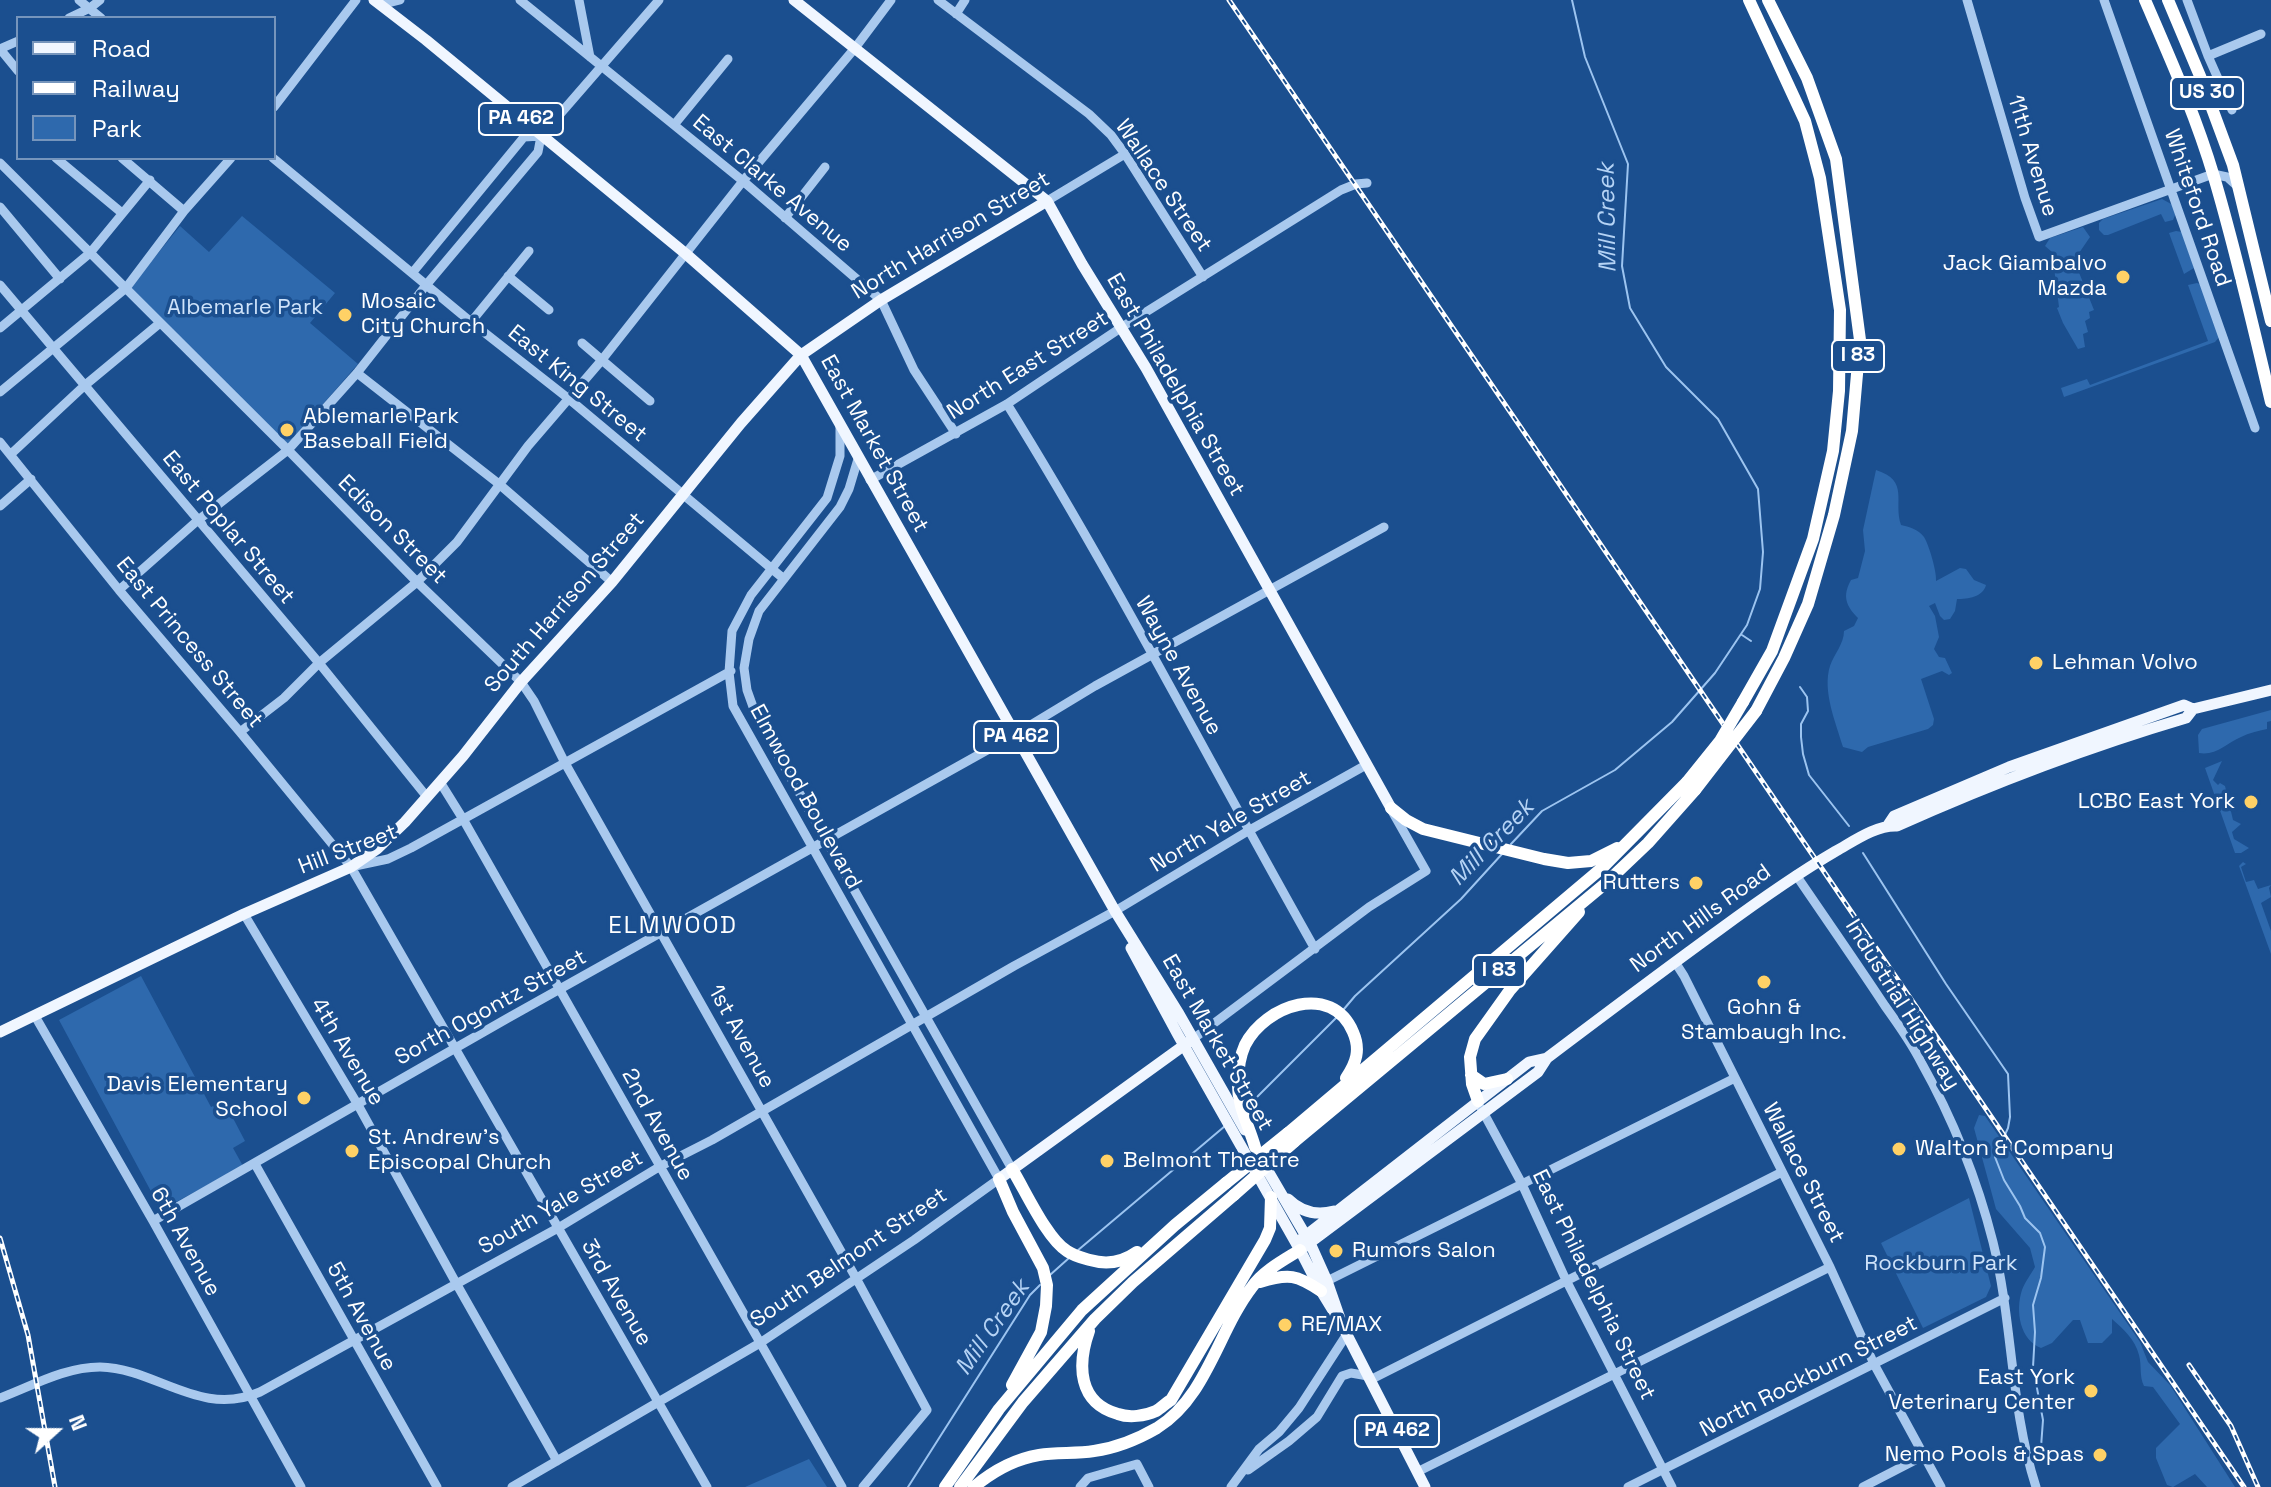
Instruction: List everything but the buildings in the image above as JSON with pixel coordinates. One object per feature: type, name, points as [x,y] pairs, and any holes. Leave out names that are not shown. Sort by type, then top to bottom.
[{"type":"highway","name":"I 83","points":[[1291,1138],[1337,1091],[1603,867],[1691,786],[1772,651],[1813,539],[1833,451],[1839,391],[1840,310],[1817,164],[1805,121],[1749,0]]},
{"type":"highway","name":"I 83","points":[[960,1487],[1023,1402],[1092,1322],[1133,1282],[1230,1189],[1606,883],[1648,843],[1691,786],[1756,711],[1808,604],[1834,515],[1852,431],[1860,340],[1836,159],[1807,78],[1768,0]]},
{"type":"highway","name":"US 30","points":[[2145,0],[2213,174],[2271,402]]},
{"type":"highway","name":"US 30","points":[[2168,0],[2218,122],[2240,188],[2271,321]]},
{"type":"highway","points":[[1391,808],[1423,829],[1568,863],[1591,861],[1610,853],[1636,835]]},
{"type":"highway","points":[[1481,1107],[1473,1089],[1471,1049],[1481,1029],[1510,990],[1606,883]]},
{"type":"highway","points":[[1255,1147],[1247,1126],[1231,1109],[1245,1044],[1267,1019],[1282,1009],[1306,1004],[1336,1010],[1349,1022],[1358,1055],[1337,1091]]},
{"type":"highway","points":[[1471,1075],[1484,1084],[1507,1079]]},
{"type":"highway","points":[[1012,1169],[1058,1243],[1066,1251],[1097,1262],[1128,1259],[1175,1225]]},
{"type":"highway","points":[[987,1425],[1041,1332],[1046,1306],[1047,1285],[1043,1268],[999,1179]]},
{"type":"highway","name":"I 83","points":[[945,1487],[987,1425],[1082,1310],[1175,1225],[1230,1189]]},
{"type":"highway","points":[[1092,1322],[1082,1366],[1089,1395],[1097,1405],[1123,1416],[1154,1412],[1171,1400],[1265,1240],[1275,1194]]},
{"type":"highway","points":[[974,1487],[987,1476],[1018,1461],[1039,1455],[1092,1452],[1115,1447],[1164,1423],[1183,1406],[1200,1381],[1253,1284],[1303,1243]]},
{"type":"highway","points":[[1253,1284],[1295,1276],[1324,1286]]},
{"type":"main road","name":"East Philadelphia Street","points":[[794,0],[1047,201],[1122,327],[1391,808]]},
{"type":"main road","name":"East Market Street","points":[[377,2],[686,254],[801,355],[1115,911],[1138,964],[1255,1147],[1275,1194]]},
{"type":"main road","name":"North Harrison Street","points":[[801,355],[881,300],[1047,201]]},
{"type":"main road","points":[[752,310],[801,343],[814,345]]},
{"type":"main road","name":"South Harrison Street","points":[[351,867],[396,831],[427,797],[521,682],[612,582],[741,423],[801,355]]},
{"type":"main road","name":"North Hills Road","points":[[1303,1243],[1405,1157],[1538,1072],[1547,1058],[1675,962],[1796,875],[1860,838],[2112,741],[2186,718],[2193,709],[2271,690]]},
{"type":"main road","name":"Hill Street","points":[[0,1032],[244,914],[351,867]]},
{"type":"main road","name":"South Belmont Street","points":[[999,1179],[1188,1042]]},
{"type":"main road","name":"North Hills Road","points":[[1303,1243],[1481,1107],[1507,1079],[1529,1062],[1547,1058]]},
{"type":"main road","name":"East Market Street","points":[[1231,1109],[1237,1141],[1275,1194],[1303,1243],[1425,1487]]},
{"type":"main road","points":[[1275,1194],[1308,1212],[1324,1214],[1342,1208]]},
{"type":"street","points":[[79,0],[99,16]]},
{"type":"street","points":[[73,16],[100,0]]},
{"type":"street","points":[[276,104],[356,0]]},
{"type":"street","points":[[377,2],[400,0]]},
{"type":"street","name":"East Clarke Avenue","points":[[520,0],[743,181],[881,300],[914,370],[956,434]]},
{"type":"street","points":[[579,0],[590,57]]},
{"type":"street","points":[[119,590],[197,521],[288,450],[357,373],[538,152],[541,136],[659,0]]},
{"type":"street","points":[[240,732],[284,698],[319,663],[417,582],[457,542],[528,446],[601,361],[891,0]]},
{"type":"street","name":"Wallace Street","points":[[938,0],[1089,114],[1111,135],[1203,277]]},
{"type":"street","points":[[956,14],[965,0]]},
{"type":"street","name":"11th Avenue","points":[[1967,0],[2039,237],[2213,174]]},
{"type":"street","name":"Whiteford Road","points":[[2104,0],[2255,428]]},
{"type":"street","points":[[2187,0],[2232,110]]},
{"type":"street","points":[[2208,56],[2261,34]]},
{"type":"street","points":[[0,49],[16,69]]},
{"type":"street","points":[[674,125],[728,59]]},
{"type":"street","points":[[413,272],[524,137],[541,136]]},
{"type":"street","name":"North Harrison Street","points":[[1047,201],[1125,154]]},
{"type":"street","points":[[58,160],[122,213]]},
{"type":"street","points":[[125,160],[184,211]]},
{"type":"street","points":[[0,392],[126,288],[184,211],[229,160]]},
{"type":"street","name":"East King Street","points":[[275,160],[784,579]]},
{"type":"street","name":"Edison Street","points":[[0,163],[417,582],[521,682]]},
{"type":"street","points":[[785,218],[825,167]]},
{"type":"street","points":[[2213,174],[2227,177],[2240,188]]},
{"type":"street","points":[[0,328],[90,253],[150,180]]},
{"type":"street","name":"North East Street","points":[[870,480],[1007,404],[1122,327],[1341,190],[1367,183]]},
{"type":"street","points":[[0,207],[60,279]]},
{"type":"street","points":[[471,322],[529,251]]},
{"type":"street","points":[[508,276],[549,310]]},
{"type":"street","name":"East Poplar Street","points":[[0,285],[319,663],[427,797]]},
{"type":"street","points":[[11,454],[84,386],[160,323]]},
{"type":"street","points":[[582,343],[650,401]]},
{"type":"street","points":[[357,373],[499,484],[612,582]]},
{"type":"street","name":"Wayne Avenue","points":[[1007,404],[1152,654],[1315,949]]},
{"type":"street","name":"Elmwood Boulevard","points":[[840,425],[840,456],[827,498],[751,595],[732,631],[729,672],[733,706],[999,1179]]},
{"type":"street","name":"East Princess Street","points":[[0,442],[119,590],[351,867]]},
{"type":"street","name":"Elmwood Boulevard","points":[[858,459],[840,507],[759,611],[749,639],[744,668],[747,690],[757,718],[1012,1169]]},
{"type":"street","points":[[0,506],[31,479]]},
{"type":"street","name":"Sorth Ogontz Street","points":[[153,1221],[1152,654],[1384,527]]},
{"type":"street","name":"Hill Street","points":[[351,867],[388,859],[729,672],[744,668]]},
{"type":"street","name":"1st Avenue","points":[[521,682],[927,1410],[863,1487]]},
{"type":"street","name":"North Yale Street","points":[[1115,911],[1366,765]]},
{"type":"street","name":"2nd Avenue","points":[[440,782],[842,1487]]},
{"type":"street","name":"East Philadelphia Street","points":[[1315,949],[1369,907],[1426,871],[1391,808]]},
{"type":"street","name":"3rd Avenue","points":[[351,867],[707,1487]]},
{"type":"street","name":"Industrial Highway","points":[[1796,875],[1908,1040],[1953,1124],[1979,1192],[2005,1298],[2019,1417],[2036,1487]]},
{"type":"street","name":"South Yale Street","points":[[0,1398],[77,1369],[101,1367],[123,1370],[198,1397],[216,1400],[250,1396],[558,1228],[659,1167],[1115,911]]},
{"type":"street","name":"4th Avenue","points":[[244,914],[358,1105],[557,1461]]},
{"type":"street","points":[[1188,1042],[1315,949]]},
{"type":"street","name":"Wallace Street","points":[[1675,962],[1830,1267],[1874,1364],[1941,1487]]},
{"type":"street","name":"6th Avenue","points":[[35,1016],[301,1487]]},
{"type":"street","points":[[1324,1286],[1735,1078]]},
{"type":"street","name":"East Philadelphia Street","points":[[1481,1107],[1672,1487]]},
{"type":"street","name":"5th Avenue","points":[[255,1164],[437,1487]]},
{"type":"street","points":[[1238,1477],[1317,1417],[1342,1376],[1351,1373],[1369,1378],[1782,1172]]},
{"type":"street","name":"South Belmont Street","points":[[512,1487],[760,1343],[999,1179]]},
{"type":"street","points":[[1417,1472],[1830,1267]]},
{"type":"street","name":"North Rockburn Street","points":[[1628,1487],[2005,1298]]},
{"type":"street","points":[[1231,1487],[1259,1449],[1291,1418],[1325,1371],[1345,1330]]},
{"type":"street","points":[[1291,1418],[1303,1429]]},
{"type":"street","points":[[1863,1487],[1925,1455]]},
{"type":"street","points":[[1080,1487],[1088,1478],[1137,1464],[1149,1487]]},
{"type":"green space","points":[[2162,199],[2173,205],[2176,213],[2173,220],[2165,222],[2161,214],[2108,235],[2099,230],[2103,219]]},
{"type":"green space","name":"Albemarle Park","points":[[242,216],[335,293],[310,323],[358,364],[288,444],[130,288],[180,226],[209,252]]},
{"type":"green space","points":[[2083,227],[2090,237],[2077,256],[2076,265],[2094,310],[2089,312],[2090,318],[2085,321],[2088,332],[2083,334],[2085,347],[2078,349],[2057,308],[2052,252],[2045,246],[2050,238]]},
{"type":"green space","points":[[2182,232],[2194,268],[2184,274],[2169,233]]},
{"type":"green space","points":[[2197,283],[2220,336],[2215,342],[2064,397],[2061,388],[2087,379],[2090,385],[2208,341],[2188,285]]},
{"type":"green space","points":[[1876,470],[1887,475],[1897,486],[1901,525],[1916,530],[1924,537],[1936,581],[1960,568],[1966,569],[1974,580],[1986,585],[1978,595],[1957,599],[1950,619],[1944,620],[1940,616],[1935,603],[1929,606],[1935,616],[1939,637],[1934,649],[1939,657],[1945,658],[1952,673],[1949,675],[1942,671],[1921,679],[1934,719],[1933,725],[1868,747],[1862,752],[1843,747],[1831,707],[1828,676],[1844,631],[1854,626],[1858,618],[1848,605],[1846,596],[1851,580],[1858,578],[1865,551],[1863,530]]},
{"type":"green space","points":[[2271,710],[2267,729],[2244,736],[2216,751],[2199,753],[2198,735],[2202,729]]},
{"type":"green space","points":[[2222,761],[2213,780],[2225,786],[2233,820],[2241,824],[2232,832],[2234,839],[2249,848],[2241,853],[2235,853],[2205,768]]},
{"type":"green space","points":[[2243,862],[2246,864],[2241,867],[2246,882],[2254,880],[2258,889],[2271,885],[2271,897],[2261,903],[2271,931],[2271,954],[2239,866]]},
{"type":"green space","points":[[141,976],[211,1107],[224,1101],[245,1141],[233,1148],[243,1166],[161,1210],[59,1020]]},
{"type":"green space","points":[[1979,1115],[1985,1116],[2140,1342],[2148,1362],[2170,1385],[2235,1487],[2207,1487],[2195,1474],[2173,1487],[2167,1485],[2156,1458],[2156,1448],[2180,1424],[2153,1387],[2144,1386],[2135,1344],[2112,1319],[2112,1333],[2102,1343],[2088,1343],[2080,1320],[2073,1320],[2052,1343],[2041,1348],[2028,1339],[2021,1324],[2019,1307],[2022,1290],[2035,1267],[2030,1248],[1996,1209],[1974,1128]]},
{"type":"green space","name":"Rockburn Park","points":[[1969,1198],[1991,1286],[1986,1297],[1923,1328],[1881,1243]]},
{"type":"green space","points":[[809,1459],[827,1487],[745,1487]]},
{"type":"waterway","name":"Mill Creek","points":[[1511,844],[1542,811],[1615,770],[1672,722],[1715,673],[1747,625],[1760,589],[1763,552],[1758,489],[1718,419],[1666,367],[1630,308],[1622,266],[1628,164],[1585,57],[1572,0]]},
{"type":"waterway","points":[[1742,635],[1751,641]]},
{"type":"waterway","points":[[1800,687],[1807,697],[1808,711],[1801,724],[1801,737],[1809,775],[1849,826]]},
{"type":"waterway","points":[[1863,853],[1946,984],[2008,1074],[2010,1117],[1995,1157],[2025,1218],[2040,1233],[2045,1247],[2033,1305],[2033,1367],[2043,1420],[2041,1447]]},
{"type":"waterway","name":"Mill Creek","points":[[1344,1009],[1461,899],[1502,854]]},
{"type":"waterway","name":"Mill Creek","points":[[1248,1106],[1337,1017]]},
{"type":"waterway","name":"Mill Creek","points":[[1077,1251],[1225,1126]]},
{"type":"waterway","name":"Mill Creek","points":[[1050,1275],[1069,1258]]},
{"type":"waterway","name":"Mill Creek","points":[[908,1487],[1030,1295],[1040,1285]]},
{"type":"railway","points":[[1229,0],[2244,1487]]},
{"type":"railway","points":[[0,1238],[28,1335],[55,1487]]},
{"type":"railway","points":[[2189,1365],[2231,1426],[2258,1487]]},
{"type":"place","name":"Jack Giambalvo Mazda","points":[[2123,277]]},
{"type":"place","name":"Mosaic City Church","points":[[345,315]]},
{"type":"place","name":"Ablemarle Park Baseball Field","points":[[287,430]]},
{"type":"place","name":"Lehman Volvo","points":[[2036,663]]},
{"type":"place","name":"LCBC East York","points":[[2251,802]]},
{"type":"place","name":"Rutters","points":[[1696,883]]},
{"type":"place","name":"Gohn & Stambaugh Inc.","points":[[1764,982]]},
{"type":"place","name":"Davis Elementary School","points":[[304,1098]]},
{"type":"place","name":"Walton & Company","points":[[1899,1149]]},
{"type":"place","name":"St. Andrew's Episcopal Church","points":[[352,1151]]},
{"type":"place","name":"Belmont Theatre","points":[[1107,1161]]},
{"type":"place","name":"Rumors Salon","points":[[1336,1251]]},
{"type":"place","name":"RE/MAX","points":[[1285,1325]]},
{"type":"place","name":"East York Veterinary Center","points":[[2091,1391]]},
{"type":"place","name":"Nemo Pools & Spas","points":[[2100,1455]]},
{"type":"district","name":"ELMWOOD","points":[[673,926]]}]
